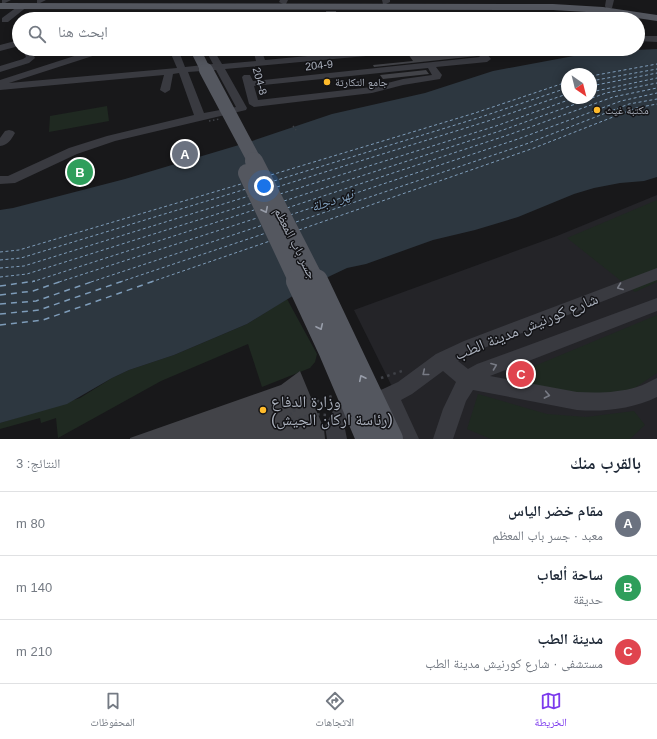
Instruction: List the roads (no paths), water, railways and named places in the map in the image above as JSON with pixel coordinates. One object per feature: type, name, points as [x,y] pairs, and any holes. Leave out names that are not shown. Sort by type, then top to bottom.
[{"type":"main road","points":[[3,2],[24,6],[144,0],[170,8],[196,1],[553,7],[619,12]]},
{"type":"main road","points":[[115,2],[125,8],[170,8],[223,2],[283,1],[610,3],[657,13]]},
{"type":"main road","points":[[3,2],[115,2],[133,6],[204,11],[223,2]]},
{"type":"main road","points":[[645,15],[657,17]]},
{"type":"main road","name":"جسر باب المعظم","points":[[181,56],[210,119],[282,245],[368,439]]},
{"type":"main road","name":"جسر باب المعظم","points":[[199,56],[298,244],[391,439]]},
{"type":"street","points":[[15,12],[24,6]]},
{"type":"street","points":[[2,20],[12,14]]},
{"type":"street","points":[[645,39],[657,39]]},
{"type":"street","points":[[0,48],[12,45]]},
{"type":"street","points":[[0,69],[26,61],[32,58],[30,56]]},
{"type":"street","points":[[0,83],[83,56]]},
{"type":"street","points":[[179,56],[181,71],[210,119]]},
{"type":"street","points":[[0,180],[10,180],[73,152],[111,138],[210,119],[242,108],[213,56]]},
{"type":"street","points":[[259,56],[261,63]]},
{"type":"street","points":[[0,87],[337,56]]},
{"type":"street","points":[[348,56],[356,73],[362,91]]},
{"type":"street","points":[[408,56],[414,67]]},
{"type":"street","name":"204-9","points":[[249,84],[487,59],[484,56]]},
{"type":"street","points":[[289,60],[303,98],[362,91],[403,82],[437,77],[431,66]]},
{"type":"street","points":[[26,61],[35,71]]},
{"type":"street","name":"204-8","points":[[244,65],[254,104],[303,98]]},
{"type":"street","points":[[165,90],[169,72]]},
{"type":"street","name":"شارع كورنيش مدينة الطب","points":[[337,430],[342,414],[389,396],[416,381],[443,360],[470,346],[657,274]]},
{"type":"street","name":"شارع كورنيش مدينة الطب","points":[[443,439],[461,391],[467,380],[484,370],[657,304]]},
{"type":"street","points":[[443,360],[467,380],[577,401],[607,402],[635,397],[657,387]]},
{"type":"street","points":[[389,396],[409,439]]},
{"type":"water","name":"نهر دجلة","points":[[657,49],[657,177],[644,181],[620,183],[594,188],[574,194],[518,217],[475,230],[433,240],[366,264],[347,268],[309,286],[247,324],[174,355],[129,370],[67,404],[0,423],[0,210],[125,179],[249,142],[332,114],[425,93],[493,71],[574,56],[645,56],[645,50]]},
{"type":"place","name":"جامع التكارتة","points":[[327,82]]},
{"type":"place","name":"مكتبة غيث","points":[[597,110]]},
{"type":"place","name":"مقام خضر الياس","points":[[185,154]]},
{"type":"place","name":"ساحة ألعاب","points":[[80,172]]},
{"type":"place","name":"مدينة الطب","points":[[521,374]]},
{"type":"place","name":"وزارة الدفاع (رئاسة اركان الجيش)","points":[[263,410]]}]
